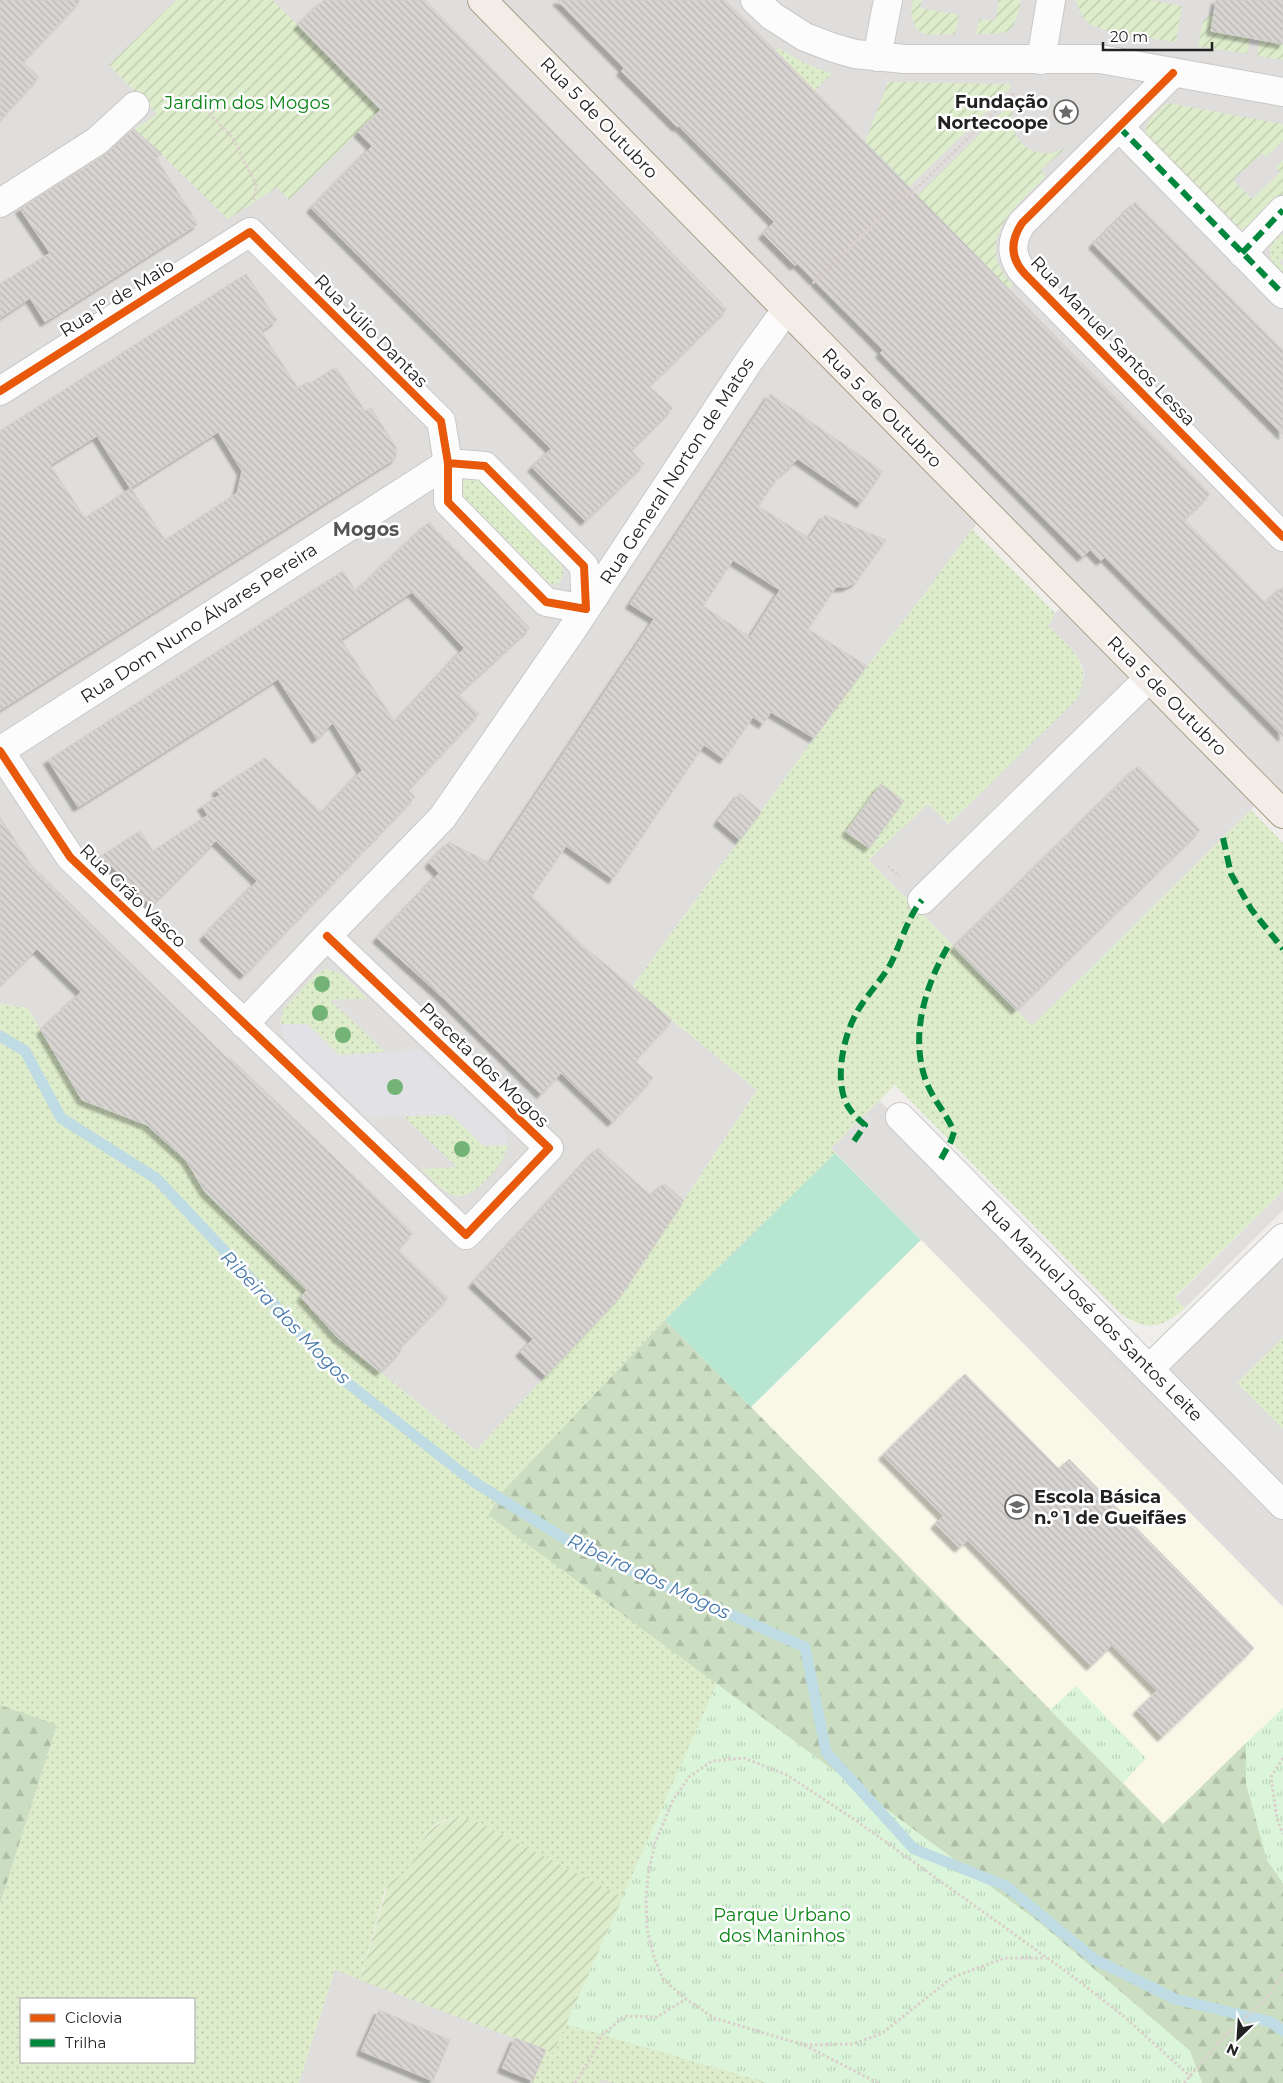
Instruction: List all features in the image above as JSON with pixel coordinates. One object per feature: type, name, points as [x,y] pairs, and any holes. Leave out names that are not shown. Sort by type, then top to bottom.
[{"type":"main road","name":"Rua 5 de Outubro","points":[[482,0],[795,302],[1149,678],[1283,814]]},
{"type":"street","points":[[755,0],[772,16],[805,37],[844,52],[877,57],[1041,60],[1100,59],[1283,92]]},
{"type":"street","points":[[877,57],[888,0]]},
{"type":"street","points":[[1041,60],[1051,0]]},
{"type":"street","name":"Rua Manuel Santos Lessa","points":[[1173,72],[1022,223],[1014,238],[1015,258],[1025,274],[1283,537]]},
{"type":"street","points":[[0,203],[97,140],[134,106]]},
{"type":"street","points":[[1119,127],[1283,294]]},
{"type":"street","points":[[1242,253],[1283,210]]},
{"type":"street","name":"Rua 1º de Maio","points":[[0,391],[250,232]]},
{"type":"street","name":"Rua Júlio Dantas","points":[[250,232],[441,422],[448,464],[448,502],[546,602],[586,609]]},
{"type":"street","name":"Rua General Norton de Matos","points":[[244,1024],[326,936],[442,818],[586,609],[749,361],[795,302]]},
{"type":"street","points":[[448,464],[485,466],[584,566],[586,609]]},
{"type":"street","name":"Rua Dom Nuno Álvares Pereira","points":[[0,751],[448,464]]},
{"type":"street","points":[[922,900],[1149,678]]},
{"type":"street","name":"Rua Grão Vasco","points":[[0,751],[70,857],[244,1024]]},
{"type":"street","name":"Praceta dos Mogos","points":[[244,1024],[466,1236],[550,1148],[326,936]]},
{"type":"street","name":"Rua Manuel José dos Santos Leite","points":[[900,1117],[1283,1505]]},
{"type":"street","points":[[1149,1369],[1283,1238]]},
{"type":"path","points":[[795,302],[903,196],[913,192],[1015,92]]},
{"type":"path","points":[[134,106],[156,98],[195,99],[232,137],[256,185],[254,203]]},
{"type":"path","points":[[878,2083],[804,2045],[714,2018],[686,1999],[663,1979],[654,1957],[647,1929],[646,1895],[655,1843],[673,1800],[689,1777],[712,1761],[744,1758],[787,1775],[855,1820],[1121,2014],[1191,2077]]},
{"type":"path","points":[[1283,1758],[1271,1777],[1277,1819],[1283,1834]]},
{"type":"path","points":[[804,2045],[852,2044],[881,2034],[953,1977],[1005,1958],[1046,1958]]},
{"type":"path","points":[[1184,2083],[1224,2037],[1270,1995],[1283,1973]]},
{"type":"path","points":[[575,2083],[602,2035],[625,2016],[657,2017],[686,1999]]},
{"type":"shaded area","points":[[0,0],[478,0],[984,514],[923,596],[867,666],[632,987],[757,1090],[632,1279],[610,1308],[476,1450],[337,1337],[301,1297],[307,1290],[147,1125],[81,1099],[28,1008],[0,1004]]},
{"type":"shaded area","points":[[489,0],[750,0],[796,36],[1103,65],[1283,97],[1283,809]]},
{"type":"shaded area","points":[[759,0],[884,0],[874,52],[844,50]]},
{"type":"shaded area","points":[[780,0],[797,0],[797,14],[784,5]]},
{"type":"shaded area","points":[[893,0],[1049,0],[1038,57],[891,56]]},
{"type":"shaded area","points":[[1054,0],[1283,0],[1283,87],[1044,57]]},
{"type":"shaded area","points":[[541,13],[581,54],[569,66],[528,25]]},
{"type":"shaded area","points":[[616,90],[657,131],[644,143],[604,102]]},
{"type":"shaded area","points":[[276,195],[512,436],[504,466],[253,211]]},
{"type":"shaded area","points":[[5,336],[39,346],[0,371],[0,339]]},
{"type":"shaded area","points":[[1101,585],[1146,630],[1134,642],[1090,596]]},
{"type":"shaded area","points":[[1069,600],[1264,797],[1032,1026],[869,860],[928,803],[948,824],[1080,692],[1084,674],[1082,665],[1076,655],[1048,626],[1055,613]]},
{"type":"shaded area","points":[[607,605],[612,649],[494,825],[448,836]]},
{"type":"shaded area","points":[[1171,656],[1213,699],[1201,710],[1159,667]]},
{"type":"shaded area","points":[[1238,724],[1282,769],[1270,780],[1226,735]]},
{"type":"shaded area","points":[[1182,741],[1251,810],[1230,831],[1162,761]]},
{"type":"shaded area","points":[[1071,781],[1081,791],[963,907],[953,896]]},
{"type":"shaded area","points":[[928,826],[949,848],[902,894],[881,873]]},
{"type":"shaded area","points":[[368,999],[421,1050],[386,1052],[330,1000]]},
{"type":"shaded area","points":[[280,1024],[307,1024],[339,1055],[421,1050],[500,1125],[506,1135],[508,1145],[484,1146],[451,1115],[366,1117],[288,1043],[284,1038]]},
{"type":"shaded area","points":[[879,1100],[1149,1374],[1283,1242],[1283,1607],[831,1148]]},
{"type":"shaded area","points":[[867,1112],[995,1240],[973,1262],[846,1133]]},
{"type":"shaded area","points":[[403,1116],[457,1167],[421,1169],[366,1117]]},
{"type":"shaded area","name":"Escola Básica n.º 1 de Gueifães","points":[[835,1153],[1283,1607],[1283,1708],[1164,1824],[665,1320]]},
{"type":"shaded area","points":[[1283,1191],[1283,1210],[1185,1308],[1175,1298]]},
{"type":"shaded area","points":[[1018,1264],[1057,1304],[1035,1324],[997,1286]]},
{"type":"shaded area","points":[[1283,1265],[1283,1308],[1232,1358],[1211,1336]]},
{"type":"shaded area","points":[[1065,1312],[1161,1410],[1150,1422],[1053,1323]]},
{"type":"shaded area","points":[[1224,1398],[1283,1458],[1283,1477],[1214,1408]]},
{"type":"shaded area","points":[[1186,1435],[1283,1533],[1283,1576],[1165,1456]]},
{"type":"shaded area","points":[[335,1969],[553,2053],[566,2024],[767,2083],[299,2083]]},
{"type":"green space","name":"Jardim dos Mogos","points":[[176,0],[273,0],[381,110],[289,200],[277,187],[228,219],[135,129],[157,114],[109,65]]},
{"type":"green space","points":[[913,0],[922,0],[920,8],[959,15],[955,34],[927,35],[916,29],[911,14]]},
{"type":"green space","points":[[999,0],[1020,0],[1021,2],[1012,27],[1003,33],[976,34],[979,19],[995,21]]},
{"type":"green space","points":[[1076,0],[1150,0],[1182,6],[1176,42],[1099,28],[1084,18]]},
{"type":"green space","points":[[1214,12],[1211,31],[1250,38],[1247,54],[1198,46],[1203,21]]},
{"type":"green space","points":[[1260,40],[1283,44],[1283,60],[1257,56]]},
{"type":"green space","points":[[779,48],[802,62],[832,74],[814,91],[774,50]]},
{"type":"green space","points":[[888,82],[1010,84],[1011,88],[909,187],[865,142]]},
{"type":"green space","points":[[1020,94],[1013,107],[1012,120],[1014,132],[1020,142],[1029,149],[1041,153],[1053,152],[1067,147],[1041,170],[1046,176],[1011,212],[1002,225],[997,239],[996,254],[1001,269],[1013,285],[1009,289],[917,196]]},
{"type":"green space","points":[[1167,103],[1283,124],[1283,141],[1266,157],[1262,153],[1233,180],[1252,199],[1280,173],[1276,167],[1283,160],[1283,194],[1249,228],[1236,229],[1148,140],[1146,134],[1147,124]]},
{"type":"green space","points":[[1283,235],[1283,259],[1279,263],[1283,266],[1283,278],[1273,265],[1270,251],[1272,242],[1278,236]]},
{"type":"green space","points":[[469,476],[480,480],[561,564],[564,571],[560,582],[553,585],[545,584],[461,498],[459,483]]},
{"type":"green space","points":[[972,529],[1055,613],[1048,626],[1065,642],[1078,659],[1083,677],[1076,700],[949,824],[928,804],[869,860],[1032,1026],[1251,810],[1283,843],[1283,1191],[1175,1297],[1185,1308],[1162,1323],[1147,1325],[1139,1323],[1121,1314],[895,1085],[831,1148],[835,1153],[665,1320],[503,1491],[488,1514],[717,1684],[623,1897],[480,1823],[455,1818],[443,1820],[428,1832],[418,1849],[408,1875],[394,1878],[385,1890],[360,1980],[335,1969],[299,2083],[0,2083],[0,1904],[57,1726],[0,1705],[0,1004],[28,1008],[81,1099],[147,1125],[186,1160],[307,1289],[301,1297],[337,1337],[476,1450],[610,1308],[632,1279],[757,1090],[632,987],[867,666],[923,596]],"holes":[[[904,801],[869,848],[847,832]]]},
{"type":"green space","points":[[326,969],[342,974],[368,999],[331,1000],[386,1052],[339,1055],[307,1024],[280,1024],[284,1008],[316,974]]},
{"type":"green space","points":[[452,1115],[484,1145],[508,1145],[506,1153],[488,1179],[463,1196],[455,1196],[446,1192],[421,1169],[456,1167],[403,1116]]},
{"type":"green space","points":[[835,1153],[921,1240],[751,1407],[665,1320]]},
{"type":"green space","points":[[665,1320],[1163,1824],[1246,1743],[1246,1783],[1267,1860],[1283,1883],[1283,2083],[1202,2083],[1190,2051],[1040,1923],[488,1515],[503,1491]]},
{"type":"green space","points":[[1283,1338],[1283,1429],[1237,1383]]},
{"type":"green space","name":"Parque Urbano dos Maninhos","points":[[717,1684],[1040,1923],[1190,2051],[1202,2083],[767,2083],[566,2024]]},
{"type":"green space","points":[[1076,1686],[1146,1758],[1123,1783],[1050,1710]]},
{"type":"green space","points":[[0,1705],[57,1725],[0,1904]]},
{"type":"green space","points":[[1283,1708],[1283,1883],[1267,1860],[1246,1783],[1246,1743]]},
{"type":"green space","points":[[453,1818],[467,1819],[480,1823],[623,1897],[553,2053],[360,1980],[389,1882],[401,1875],[408,1875],[423,1839],[435,1826]]},
{"type":"green space","points":[[566,2024],[767,2083],[613,2083],[601,2079],[600,2083],[532,2083],[546,2050],[553,2053]]},
{"type":"building","points":[[0,0],[81,0],[23,62],[39,77],[0,120]]},
{"type":"building","points":[[324,0],[425,0],[727,309],[649,386],[673,408],[631,450],[644,464],[585,521],[532,467],[551,449],[311,208],[372,146],[358,132],[381,110],[298,25]]},
{"type":"building","points":[[557,0],[725,0],[774,49],[1210,494],[1184,519],[1266,603],[1283,586],[1283,737],[1105,557],[1101,561],[1090,550],[1082,557],[880,353],[883,350],[797,263],[795,266],[763,234],[774,222],[679,126],[677,127],[621,71],[624,68]]},
{"type":"building","points":[[1216,0],[1283,0],[1283,44],[1211,31]]},
{"type":"building","points":[[134,129],[162,154],[156,158],[198,224],[45,322],[30,298],[0,318],[0,284],[50,253],[20,209],[106,154]]},
{"type":"building","points":[[1135,202],[1283,350],[1283,435],[1093,244]]},
{"type":"building","points":[[246,274],[277,320],[261,331],[298,388],[308,382],[309,384],[336,367],[365,411],[371,408],[396,447],[396,458],[0,710],[0,431]],"holes":[[[218,432],[242,471],[237,493],[165,540],[131,488],[85,518],[50,465],[97,436],[130,488]]]},
{"type":"building","points":[[770,394],[883,471],[861,503],[798,459],[779,476],[758,506],[809,538],[825,515],[886,540],[856,582],[846,587],[836,587],[808,629],[867,666],[814,738],[771,712],[763,724],[753,717],[724,759],[704,745],[613,879],[566,846],[532,896],[581,944],[672,1020],[635,1061],[653,1078],[612,1122],[561,1073],[541,1094],[441,996],[377,938],[439,873],[429,863],[449,842],[490,863],[654,619],[630,604]],"holes":[[[733,560],[780,590],[750,637],[703,606]]]},
{"type":"building","points":[[429,522],[530,628],[458,694],[479,714],[408,790],[415,797],[244,975],[204,936],[257,881],[216,841],[151,906],[101,856],[140,831],[153,851],[208,815],[202,806],[220,795],[216,790],[265,758],[322,813],[362,770],[333,723],[317,739],[278,679],[78,807],[48,760],[343,571],[356,591]],"holes":[[[412,592],[464,648],[395,722],[341,639]]]},
{"type":"building","points":[[1138,766],[1200,830],[1016,1010],[954,947]]},
{"type":"building","points":[[881,784],[904,801],[869,848],[846,832]]},
{"type":"building","points":[[740,793],[761,812],[740,840],[718,821]]},
{"type":"building","points":[[0,817],[31,865],[229,1060],[230,1058],[259,1085],[413,1233],[398,1249],[448,1298],[399,1348],[402,1350],[380,1372],[337,1337],[301,1297],[307,1290],[205,1192],[186,1160],[147,1125],[82,1100],[41,1030],[81,992],[37,949],[0,985]]},
{"type":"building","points":[[598,1148],[651,1196],[664,1183],[684,1201],[620,1297],[546,1376],[520,1352],[533,1339],[473,1283]]},
{"type":"building","points":[[965,1374],[1059,1469],[1069,1459],[1254,1648],[1162,1737],[1137,1710],[1157,1691],[1112,1645],[1091,1666],[968,1540],[959,1548],[935,1524],[943,1516],[883,1455]]},
{"type":"building","points":[[379,2010],[450,2040],[433,2081],[361,2051]]},
{"type":"building","points":[[515,2038],[546,2050],[533,2081],[502,2068]]},
{"type":"waterway","name":"Ribeira dos Mogos","points":[[0,1036],[25,1051],[61,1118],[157,1179],[340,1377],[471,1480],[581,1549],[805,1647],[826,1752],[914,1849],[1006,1886],[1094,1959],[1175,1999],[1271,2022],[1283,2031]]},
{"type":"marked path","points":[[1119,127],[1283,294]]},
{"type":"marked path","points":[[1242,253],[1283,210]]},
{"type":"marked path","points":[[1223,838],[1231,874],[1251,909],[1283,949]]},
{"type":"marked path","points":[[854,1141],[865,1125],[856,1117],[844,1098],[841,1073],[844,1047],[852,1022],[890,965],[908,923],[922,900]]},
{"type":"marked path","points":[[941,1159],[954,1132],[926,1081],[921,1064],[919,1046],[920,1028],[927,992],[950,943]]},
{"type":"cycle path","points":[[1173,73],[1022,223],[1015,236],[1014,256],[1025,274],[1283,537]]},
{"type":"cycle path","points":[[0,391],[250,232],[441,421],[448,463],[448,502],[546,602],[586,609],[584,566],[485,466],[448,463]]},
{"type":"cycle path","points":[[0,751],[70,857],[466,1235],[549,1148],[327,936]]},
{"type":"place","name":"Fundação Nortecoope","points":[[1066,112]]},
{"type":"place","name":"Escola Básica n.º 1 de Gueifães","points":[[1017,1507]]},
{"type":"district","name":"Mogos","points":[[366,529]]}]
